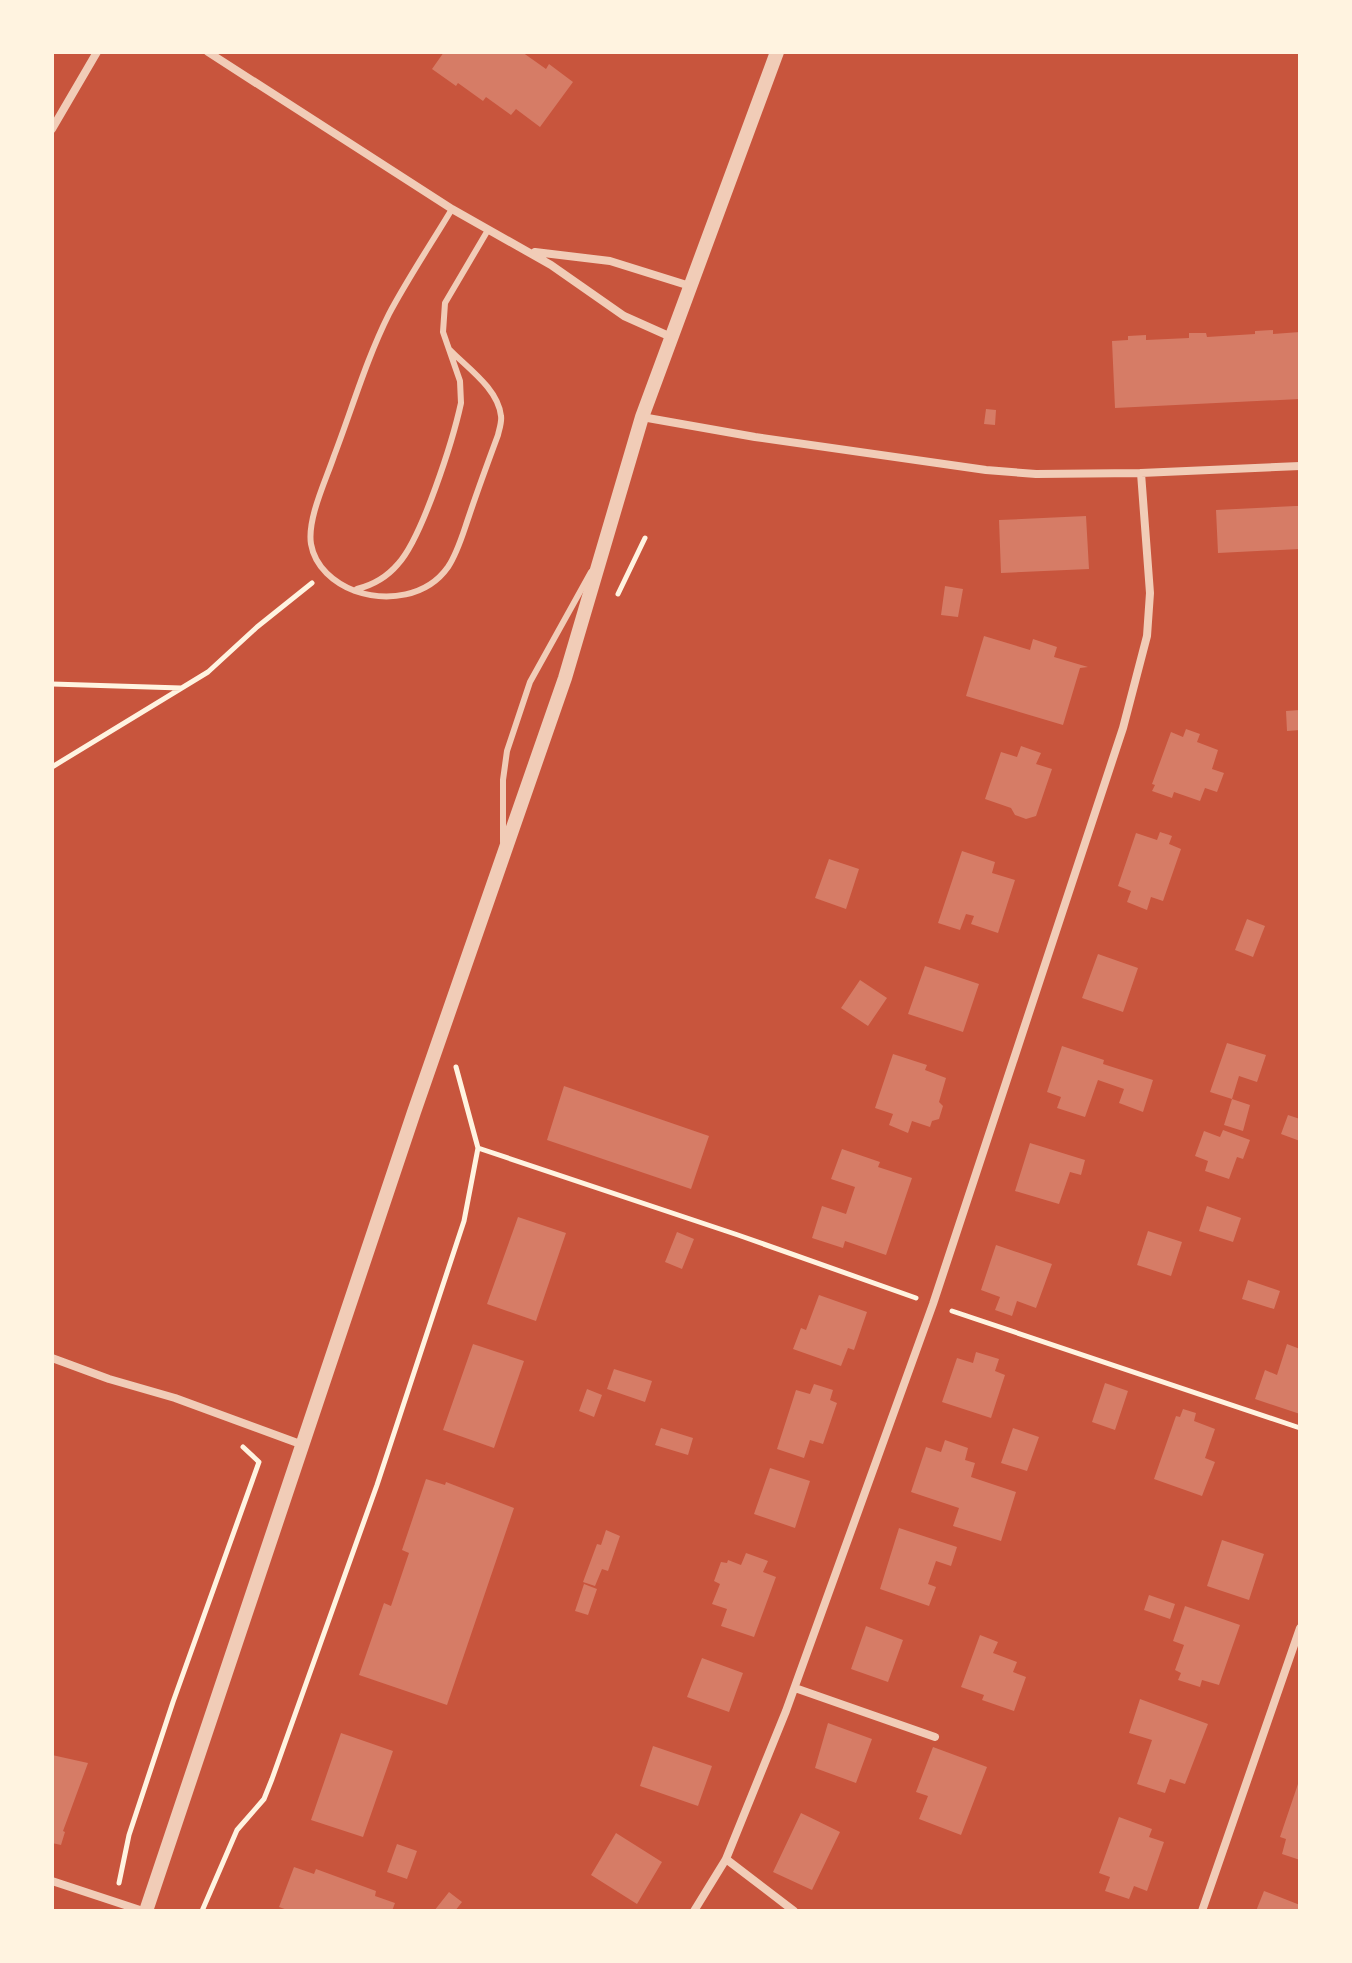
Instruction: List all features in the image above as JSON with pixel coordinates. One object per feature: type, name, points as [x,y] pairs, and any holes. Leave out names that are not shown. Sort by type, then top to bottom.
[{"type":"street","points":[[52,129],[97,52]]},
{"type":"street","points":[[208,52],[452,209],[566,274],[624,316],[671,337]]},
{"type":"street","points":[[52,1881],[145,1911],[414,1112],[565,678],[642,417],[777,52]]},
{"type":"street","points":[[526,251],[610,261],[690,286]]},
{"type":"street","points":[[642,417],[755,437],[986,470],[1036,474],[1300,466]]},
{"type":"street","points":[[694,1911],[726,1859],[795,1688],[933,1304],[1123,728],[1147,636],[1150,593],[1141,473]]},
{"type":"street","points":[[52,1358],[175,1398],[304,1446]]},
{"type":"street","points":[[1202,1911],[1300,1628]]},
{"type":"street","points":[[795,1688],[935,1737]]},
{"type":"street","points":[[726,1859],[794,1911]]},
{"type":"lane","points":[[449,349],[482,381],[501,416],[498,435],[458,547],[447,568],[417,591],[396,597],[374,597],[337,583],[317,560],[311,544],[319,498],[360,382],[388,316],[452,209]]},
{"type":"lane","points":[[353,590],[371,586],[386,576],[416,537],[461,403],[460,381],[443,332],[445,303],[488,230]]},
{"type":"lane","points":[[501,862],[503,780],[507,751],[530,682],[608,537]]},
{"type":"path","points":[[613,603],[645,538]]},
{"type":"path","points":[[52,767],[208,672],[257,627],[326,573]]},
{"type":"path","points":[[52,684],[182,688]]},
{"type":"path","points":[[202,1911],[237,1830],[264,1799],[304,1694],[399,1421],[464,1221],[478,1148],[454,1060]]},
{"type":"path","points":[[478,1148],[1300,1428]]},
{"type":"path","points":[[116,1901],[129,1835],[259,1462],[243,1446]]},
{"type":"building","points":[[444,52],[522,52],[546,69],[549,64],[573,82],[540,127],[516,109],[511,115],[486,97],[483,101],[432,69]]},
{"type":"building","points":[[1273,330],[1273,334],[1300,332],[1300,399],[1115,408],[1112,341],[1128,340],[1128,336],[1146,335],[1146,340],[1189,338],[1189,333],[1206,333],[1207,337]]},
{"type":"building","points":[[986,409],[996,410],[995,425],[984,424]]},
{"type":"building","points":[[1300,506],[1300,549],[1218,553],[1216,510]]},
{"type":"building","points":[[1086,516],[1089,569],[1001,573],[999,520]]},
{"type":"building","points":[[945,586],[963,589],[958,617],[941,615]]},
{"type":"building","points":[[984,636],[1030,650],[1033,639],[1057,647],[1054,657],[1088,667],[1080,668],[1063,725],[966,696]]},
{"type":"building","points":[[1300,710],[1300,730],[1287,731],[1286,711]]},
{"type":"building","points":[[1186,729],[1200,734],[1197,742],[1218,750],[1212,769],[1224,773],[1217,792],[1205,788],[1200,801],[1174,792],[1172,798],[1152,791],[1171,732],[1183,737]]},
{"type":"building","points":[[1021,746],[1041,753],[1036,764],[1052,769],[1036,816],[1026,819],[1015,815],[1011,808],[985,799],[1001,752],[1017,757]]},
{"type":"building","points":[[1160,832],[1172,836],[1169,844],[1181,849],[1163,901],[1151,897],[1147,910],[1127,902],[1131,891],[1118,886],[1136,833],[1157,840]]},
{"type":"building","points":[[962,851],[995,862],[992,873],[1015,880],[998,933],[971,924],[974,916],[966,914],[960,930],[938,923]]},
{"type":"building","points":[[829,859],[859,869],[846,909],[815,898]]},
{"type":"building","points":[[1247,919],[1265,926],[1253,957],[1235,950]]},
{"type":"building","points":[[1098,954],[1138,968],[1123,1012],[1082,998]]},
{"type":"building","points":[[925,966],[979,984],[963,1032],[908,1014]]},
{"type":"building","points":[[860,980],[887,998],[868,1026],[841,1008]]},
{"type":"building","points":[[1227,1043],[1266,1055],[1257,1082],[1239,1076],[1232,1099],[1210,1092]]},
{"type":"building","points":[[1062,1046],[1104,1060],[1103,1064],[1153,1080],[1143,1112],[1119,1103],[1124,1089],[1098,1080],[1085,1117],[1057,1108],[1061,1097],[1047,1092]]},
{"type":"building","points":[[893,1054],[927,1065],[925,1070],[946,1078],[939,1102],[943,1106],[939,1119],[932,1121],[930,1127],[912,1121],[908,1133],[889,1125],[893,1114],[875,1108]]},
{"type":"building","points":[[564,1086],[709,1136],[691,1189],[547,1140]]},
{"type":"building","points":[[1232,1099],[1250,1105],[1243,1131],[1224,1125]]},
{"type":"building","points":[[1288,1115],[1300,1119],[1300,1141],[1281,1134]]},
{"type":"building","points":[[1223,1130],[1250,1140],[1243,1159],[1237,1157],[1229,1179],[1205,1171],[1208,1161],[1195,1156],[1204,1131],[1220,1137]]},
{"type":"building","points":[[1030,1143],[1085,1160],[1081,1175],[1070,1172],[1059,1204],[1015,1191]]},
{"type":"building","points":[[842,1149],[880,1162],[878,1167],[912,1178],[886,1255],[845,1241],[843,1248],[812,1238],[822,1206],[846,1214],[855,1187],[831,1179]]},
{"type":"building","points":[[1207,1206],[1241,1218],[1233,1242],[1199,1231]]},
{"type":"building","points":[[518,1217],[566,1233],[536,1321],[487,1304]]},
{"type":"building","points":[[1148,1231],[1182,1242],[1171,1276],[1137,1265]]},
{"type":"building","points":[[677,1232],[694,1239],[682,1269],[665,1262]]},
{"type":"building","points":[[996,1245],[1052,1264],[1036,1308],[1017,1301],[1012,1316],[995,1310],[1000,1297],[981,1290]]},
{"type":"building","points":[[1248,1280],[1280,1291],[1274,1309],[1242,1299]]},
{"type":"building","points":[[819,1295],[867,1312],[854,1350],[848,1348],[841,1366],[793,1349],[801,1328],[806,1330]]},
{"type":"building","points":[[473,1344],[524,1361],[494,1448],[443,1430]]},
{"type":"building","points":[[1287,1344],[1300,1349],[1300,1414],[1255,1399],[1265,1370],[1277,1375]]},
{"type":"building","points":[[976,1352],[999,1359],[995,1371],[1005,1375],[991,1418],[942,1402],[957,1358],[973,1363]]},
{"type":"building","points":[[614,1369],[652,1381],[645,1402],[607,1389]]},
{"type":"building","points":[[1105,1383],[1128,1391],[1115,1430],[1092,1422]]},
{"type":"building","points":[[814,1384],[833,1390],[830,1400],[837,1403],[823,1444],[810,1440],[804,1458],[777,1449],[796,1390],[810,1394]]},
{"type":"building","points":[[587,1389],[602,1395],[594,1417],[579,1411]]},
{"type":"building","points":[[1183,1409],[1196,1413],[1194,1421],[1215,1429],[1205,1458],[1215,1462],[1202,1496],[1154,1479],[1176,1416],[1180,1417]]},
{"type":"building","points":[[661,1428],[693,1438],[688,1455],[655,1445]]},
{"type":"building","points":[[1013,1428],[1039,1437],[1027,1471],[1001,1463]]},
{"type":"building","points":[[945,1440],[968,1448],[965,1460],[975,1463],[971,1477],[1016,1492],[1001,1541],[953,1526],[959,1508],[911,1492],[926,1447],[941,1452]]},
{"type":"building","points":[[770,1468],[810,1481],[795,1528],[754,1514]]},
{"type":"building","points":[[426,1479],[445,1485],[446,1482],[514,1508],[447,1705],[359,1675],[384,1603],[391,1606],[409,1553],[402,1550]]},
{"type":"building","points":[[899,1528],[957,1547],[951,1566],[936,1561],[928,1584],[936,1587],[929,1606],[880,1589]]},
{"type":"building","points":[[606,1530],[620,1536],[608,1571],[602,1569],[595,1586],[583,1582],[597,1544],[601,1545]]},
{"type":"building","points":[[1222,1540],[1264,1554],[1249,1600],[1207,1586]]},
{"type":"building","points":[[746,1553],[768,1561],[763,1572],[776,1577],[754,1637],[721,1626],[727,1609],[712,1604],[720,1584],[714,1581],[721,1562],[727,1563],[728,1560],[741,1565]]},
{"type":"building","points":[[584,1584],[597,1589],[588,1615],[575,1611]]},
{"type":"building","points":[[1149,1595],[1175,1604],[1170,1619],[1144,1610]]},
{"type":"building","points":[[1185,1606],[1240,1625],[1219,1685],[1202,1680],[1200,1687],[1178,1680],[1181,1673],[1175,1670],[1184,1645],[1173,1641]]},
{"type":"building","points":[[866,1626],[903,1640],[888,1682],[851,1669]]},
{"type":"building","points":[[980,1635],[998,1642],[993,1653],[1017,1662],[1013,1672],[1026,1677],[1014,1711],[982,1700],[984,1695],[961,1687]]},
{"type":"building","points":[[702,1658],[743,1673],[729,1712],[687,1697]]},
{"type":"building","points":[[1140,1699],[1208,1724],[1185,1784],[1170,1779],[1165,1793],[1137,1784],[1152,1740],[1129,1733]]},
{"type":"building","points":[[828,1723],[872,1739],[856,1783],[815,1768]]},
{"type":"building","points":[[341,1733],[393,1751],[363,1837],[311,1820]]},
{"type":"building","points":[[653,1746],[712,1766],[698,1806],[640,1786]]},
{"type":"building","points":[[933,1747],[987,1767],[961,1835],[919,1819],[928,1796],[916,1792]]},
{"type":"building","points":[[52,1755],[88,1763],[63,1831],[61,1845],[52,1843]]},
{"type":"building","points":[[1299,1781],[1300,1860],[1282,1854],[1286,1839],[1280,1837]]},
{"type":"building","points":[[801,1813],[840,1832],[812,1890],[773,1872]]},
{"type":"building","points":[[1119,1817],[1152,1829],[1149,1837],[1164,1842],[1147,1891],[1134,1886],[1129,1899],[1105,1891],[1110,1877],[1099,1873]]},
{"type":"building","points":[[616,1833],[662,1862],[637,1904],[591,1875]]},
{"type":"building","points":[[397,1844],[417,1851],[407,1879],[387,1872]]},
{"type":"building","points":[[294,1867],[314,1874],[316,1869],[376,1891],[375,1896],[395,1903],[392,1911],[290,1911],[279,1907]]},
{"type":"building","points":[[1264,1891],[1300,1905],[1300,1911],[1256,1911]]},
{"type":"building","points":[[449,1892],[462,1902],[455,1911],[434,1911]]}]
